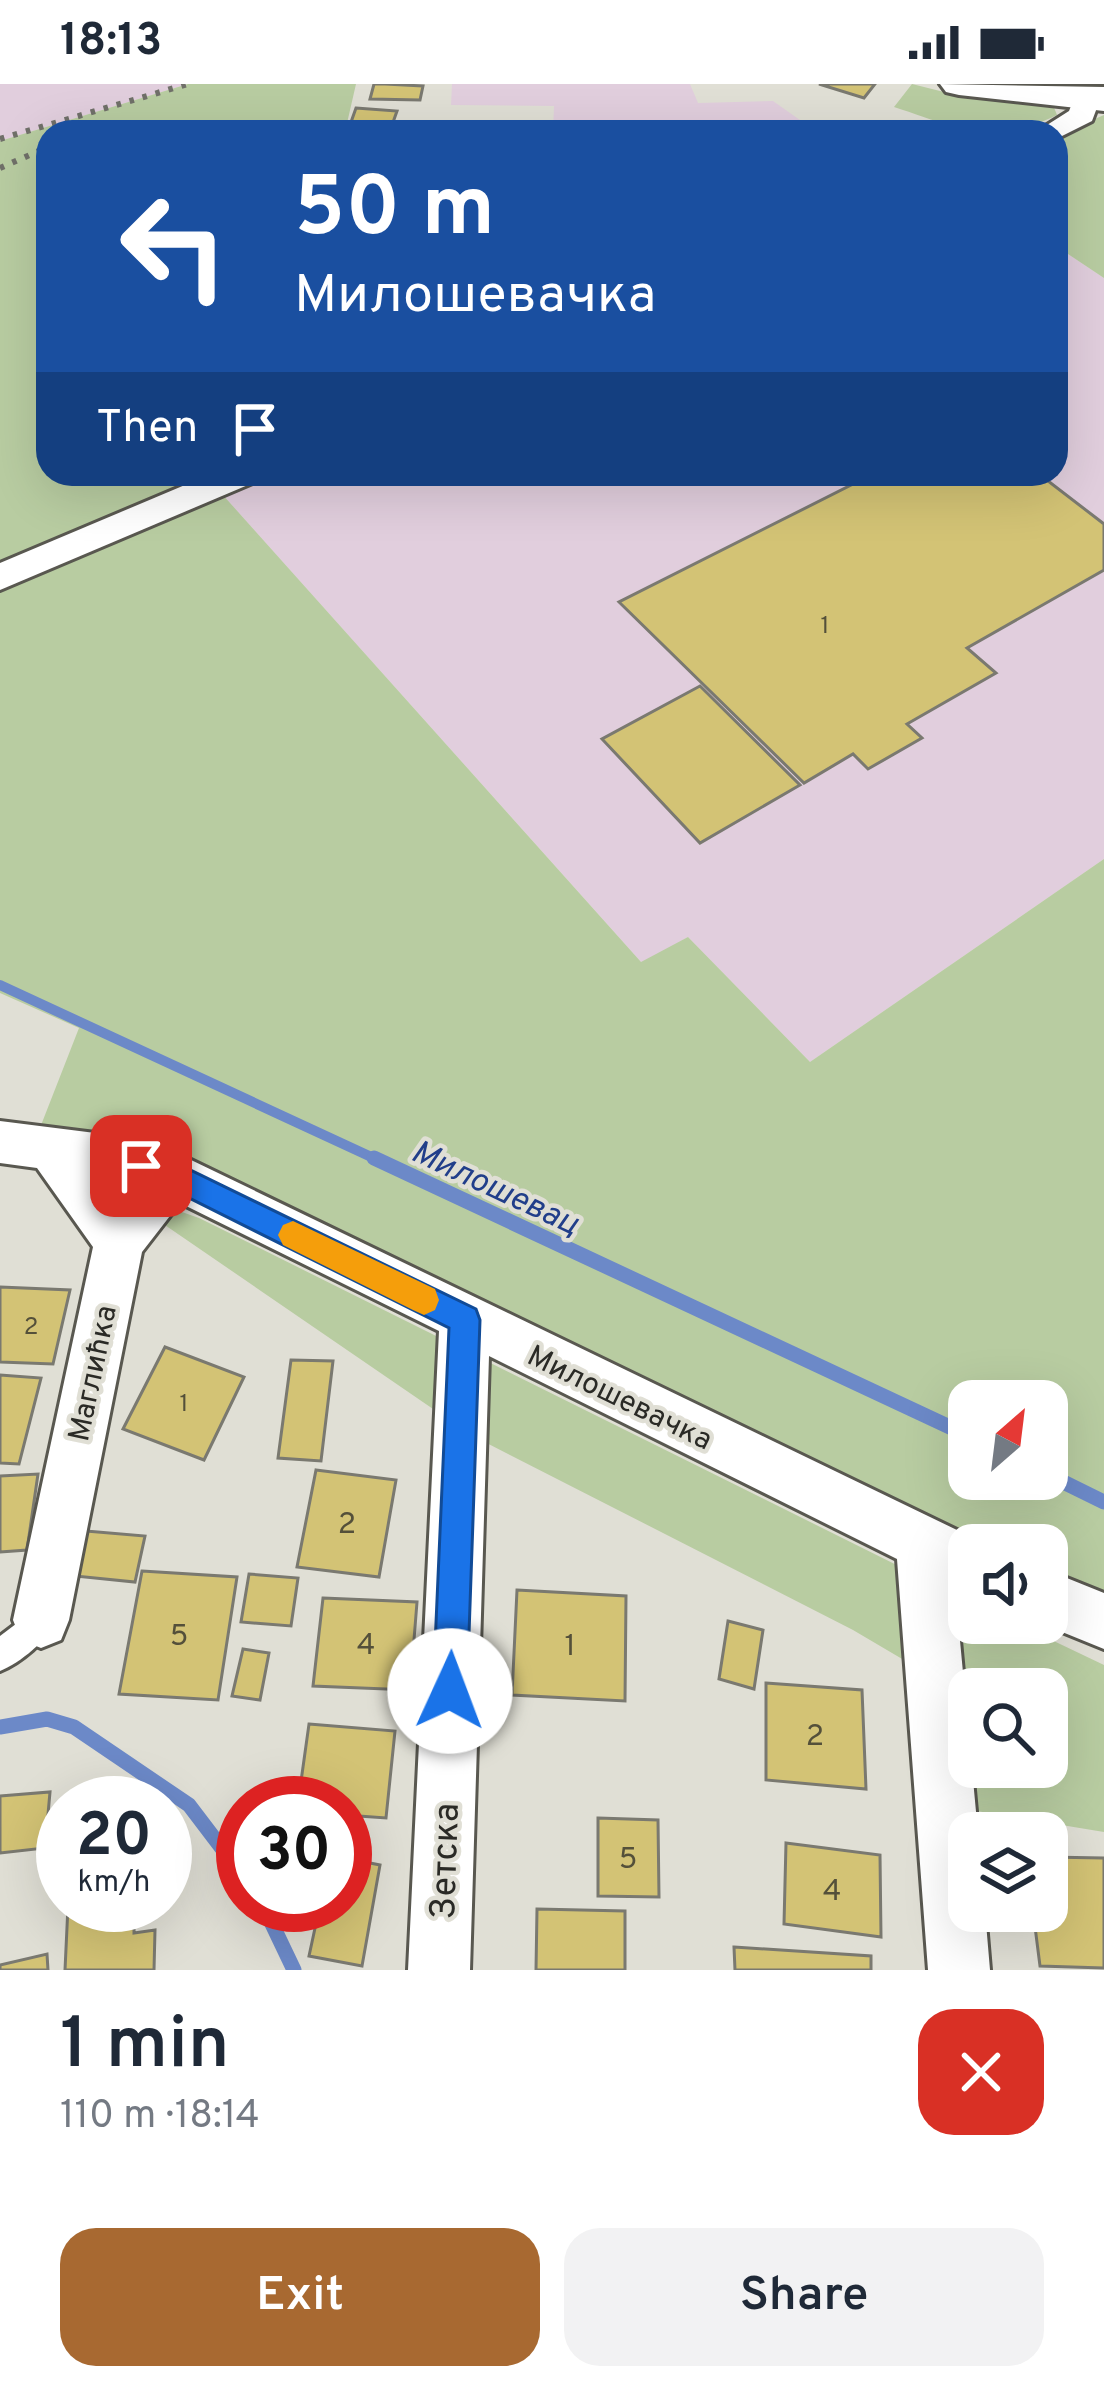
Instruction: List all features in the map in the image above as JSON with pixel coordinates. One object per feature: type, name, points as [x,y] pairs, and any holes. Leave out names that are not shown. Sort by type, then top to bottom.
[{"type":"street","points":[[959,84],[1096,98]]},
{"type":"street","points":[[1068,122],[1082,115],[1096,98]]},
{"type":"street","points":[[0,577],[215,486]]},
{"type":"street","points":[[24,1144],[119,1242],[172,1175]]},
{"type":"street","name":"Милошевачка","points":[[24,1144],[111,1156],[172,1175],[946,1556]]},
{"type":"street","name":"Маглићка","points":[[40,1620],[119,1242]]},
{"type":"street","name":"Зетска","points":[[439,1970],[465,1320]]},
{"type":"street","points":[[946,1556],[959,1970]]},
{"type":"street","points":[[1068,1607],[1104,1622]]},
{"type":"lane","points":[[0,1656],[40,1620]]},
{"type":"shaded area","points":[[0,84],[188,84],[69,120],[36,120],[36,130],[0,141]]},
{"type":"shaded area","points":[[452,84],[690,84],[698,103],[773,101],[800,120],[553,120],[554,106],[451,105]]},
{"type":"shaded area","points":[[1068,254],[1104,278],[1104,859],[810,1062],[688,937],[642,963],[222,494],[241,486],[1068,486]]},
{"type":"green space","points":[[188,84],[356,84],[348,120],[69,120]]},
{"type":"green space","points":[[912,84],[952,94],[1053,105],[1057,115],[1045,120],[935,120],[894,107]]},
{"type":"green space","points":[[1104,115],[1104,278],[1068,254],[1068,131]]},
{"type":"green space","points":[[36,130],[36,486],[218,486],[641,962],[688,937],[810,1062],[1104,859],[1104,1623],[1068,1605],[1068,1524],[948,1524],[948,1536],[36,1138],[79,1028],[0,993],[0,141]]},
{"type":"green space","points":[[108,1186],[199,1218],[948,1591],[948,1644],[1060,1644],[1104,1665],[1104,1832],[1068,1826],[1068,1812],[958,1808],[956,1788],[1068,1788],[1068,1668],[948,1668],[948,1686],[853,1630],[471,1435]]},
{"type":"building","points":[[374,84],[423,86],[420,100],[370,99]]},
{"type":"building","points":[[819,84],[875,84],[864,98]]},
{"type":"building","points":[[356,108],[397,111],[394,120],[352,120]]},
{"type":"building","points":[[849,486],[1055,486],[1104,524],[1104,570],[967,648],[996,673],[907,724],[922,738],[868,769],[853,754],[804,783],[619,602]]},
{"type":"building","points":[[700,686],[800,785],[700,843],[602,739]]},
{"type":"building","points":[[0,1287],[70,1290],[53,1364],[0,1362]]},
{"type":"building","points":[[165,1347],[244,1377],[204,1460],[123,1429]]},
{"type":"building","points":[[291,1360],[333,1361],[321,1461],[278,1458]]},
{"type":"building","points":[[0,1375],[41,1378],[19,1464],[0,1463]]},
{"type":"building","points":[[316,1470],[396,1480],[379,1577],[297,1567]]},
{"type":"building","points":[[38,1474],[27,1550],[0,1552],[0,1476]]},
{"type":"building","points":[[86,1531],[145,1536],[135,1582],[75,1576]]},
{"type":"building","points":[[142,1571],[237,1577],[218,1700],[119,1694]]},
{"type":"building","points":[[249,1574],[298,1578],[291,1626],[241,1622]]},
{"type":"building","points":[[517,1590],[626,1596],[625,1701],[512,1695]]},
{"type":"building","points":[[323,1598],[417,1602],[410,1690],[313,1686]]},
{"type":"building","points":[[728,1621],[763,1630],[754,1689],[719,1679]]},
{"type":"building","points":[[243,1649],[269,1653],[260,1700],[232,1696]]},
{"type":"building","points":[[766,1683],[862,1690],[866,1789],[766,1780]]},
{"type":"building","points":[[309,1724],[395,1731],[386,1818],[372,1817],[372,1776],[302,1776]]},
{"type":"building","points":[[36,1793],[36,1849],[0,1853],[0,1796]]},
{"type":"building","points":[[598,1818],[658,1820],[659,1897],[598,1896]]},
{"type":"building","points":[[786,1843],[880,1855],[881,1937],[784,1924]]},
{"type":"building","points":[[1068,1857],[1104,1858],[1104,1968],[1040,1966],[1036,1932],[1068,1932]]},
{"type":"building","points":[[372,1863],[380,1865],[372,1910]]},
{"type":"building","points":[[537,1909],[625,1911],[625,1970],[536,1970]]},
{"type":"building","points":[[67,1932],[155,1932],[154,1970],[65,1970]]},
{"type":"building","points":[[314,1932],[368,1932],[362,1966],[309,1956]]},
{"type":"building","points":[[734,1947],[871,1956],[871,1970],[735,1970]]},
{"type":"building","points":[[47,1954],[48,1970],[0,1970],[0,1965]]},
{"type":"waterway","name":"Милошевац","points":[[0,985],[380,1161]]},
{"type":"waterway","name":"Милошевац","points":[[374,1158],[948,1426]]},
{"type":"waterway","name":"Милошевац","points":[[1068,1484],[1104,1502]]},
{"type":"waterway","points":[[0,1727],[47,1719],[74,1727],[189,1805],[216,1840]]},
{"type":"waterway","points":[[276,1932],[294,1970]]},
{"type":"railway","points":[[65,120],[188,84]]},
{"type":"railway","points":[[0,139],[36,128]]},
{"type":"railway","points":[[0,168],[36,152]]},
{"type":"slow traffic","points":[[293,1235],[424,1300]]},
{"type":"route","points":[[141,1166],[172,1175],[465,1320],[450,1691]]}]
